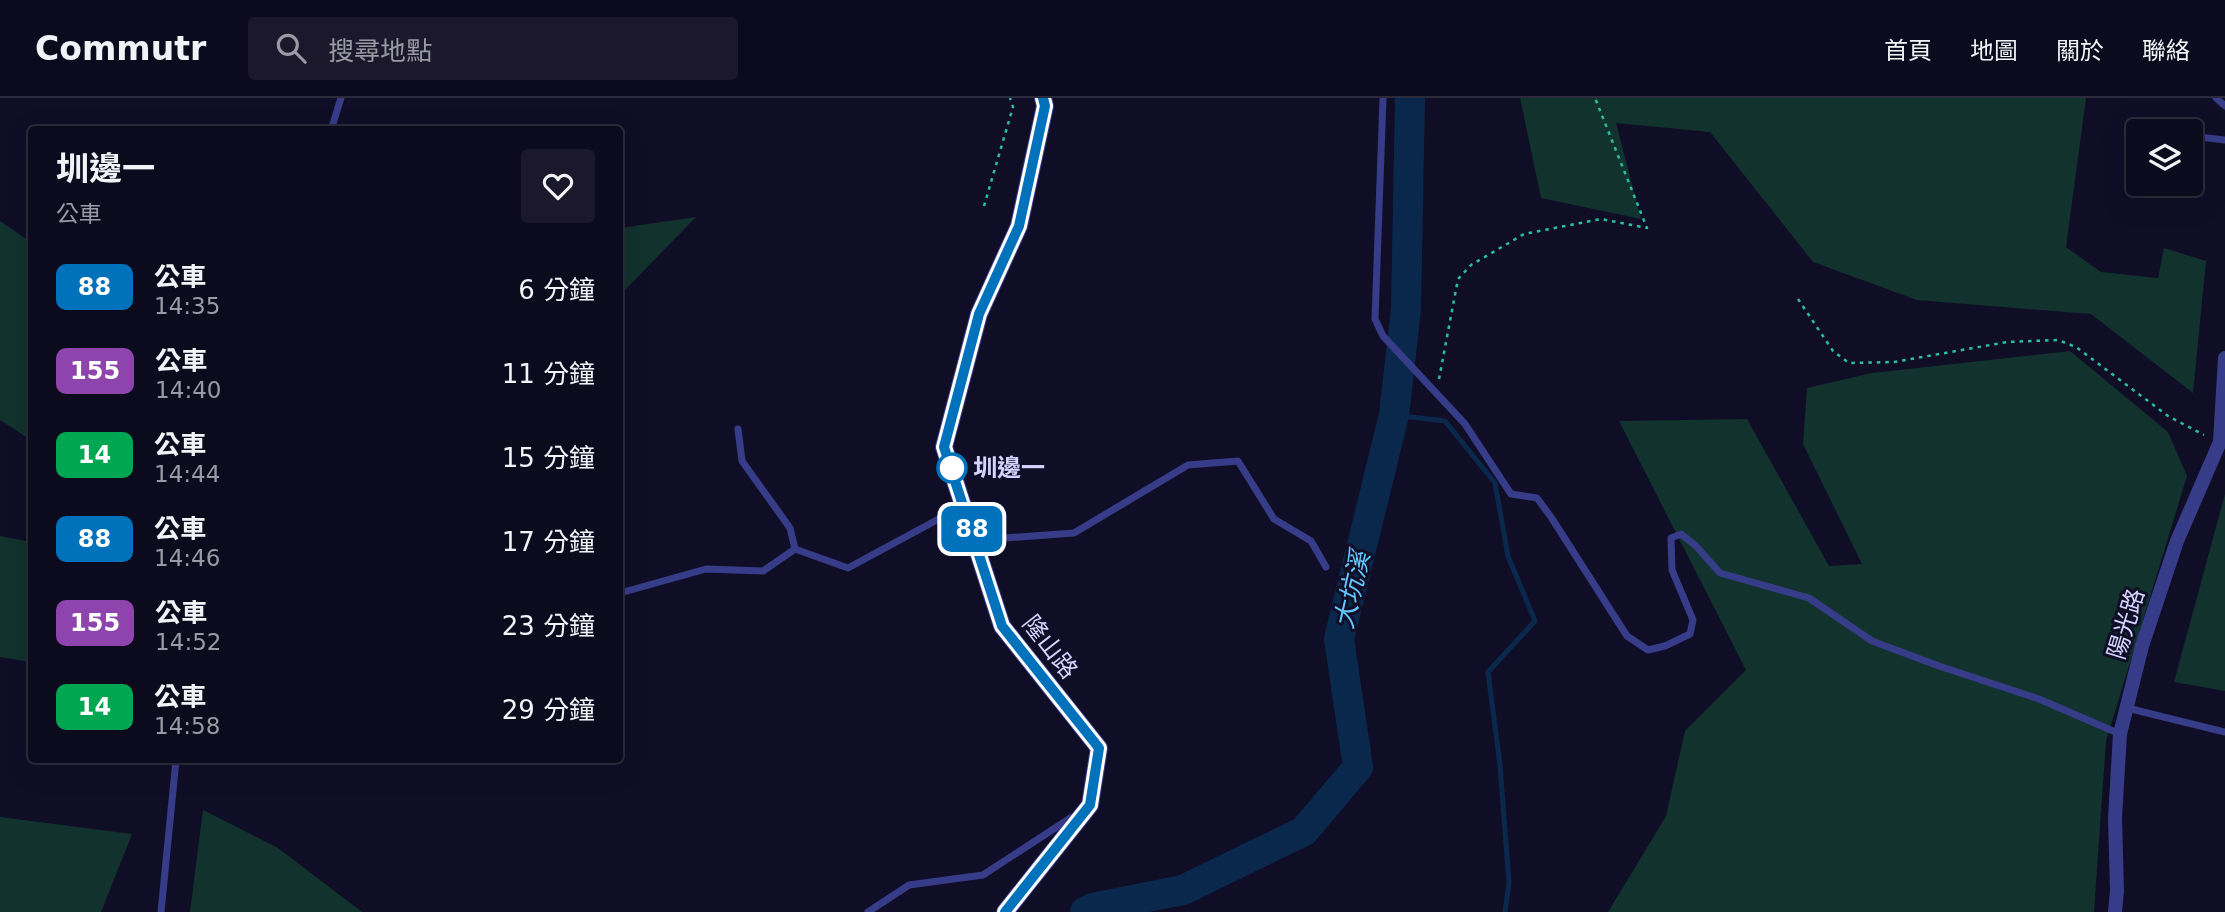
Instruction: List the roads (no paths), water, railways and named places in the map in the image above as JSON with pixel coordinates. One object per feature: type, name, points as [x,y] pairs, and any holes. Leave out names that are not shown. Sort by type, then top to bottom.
[{"type":"street","name":"隆山路","points":[[1005,912],[1090,805],[1099,748],[1002,626],[944,447],[979,314],[1019,226],[1045,106],[1043,98]]},
{"type":"street","name":"陽光路","points":[[2115,912],[2115,818],[2120,734],[2141,646],[2177,541],[2220,442],[2225,358]]},
{"type":"lane","points":[[332,126],[341,98]]},
{"type":"lane","points":[[1383,98],[1375,319],[1383,336],[1465,424],[1511,494],[1536,498],[1627,636],[1648,650],[1665,646],[1690,634],[1693,620],[1672,570],[1671,538],[1681,534],[1696,545],[1720,573],[1809,598],[1872,641],[2039,699],[2120,734]]},
{"type":"lane","points":[[2216,98],[2225,107]]},
{"type":"lane","points":[[2203,137],[2225,140]]},
{"type":"lane","points":[[738,429],[742,461],[790,528],[795,549]]},
{"type":"lane","points":[[975,540],[1074,533],[1188,465],[1238,461],[1275,519],[1311,541],[1326,567]]},
{"type":"lane","points":[[795,549],[848,568],[964,505]]},
{"type":"lane","points":[[623,592],[705,569],[763,571],[795,549]]},
{"type":"lane","points":[[2127,708],[2225,732]]},
{"type":"lane","points":[[161,912],[176,763]]},
{"type":"lane","points":[[868,912],[909,885],[983,875],[1090,805]]},
{"type":"waterway","name":"大坑溪","points":[[1085,912],[1092,908],[1183,890],[1304,831],[1358,767],[1339,639],[1394,415],[1406,309],[1410,98]]},
{"type":"waterway","points":[[1394,415],[1445,421],[1495,483],[1508,556],[1535,621],[1488,672],[1500,765],[1509,883],[1505,912]]},
{"type":"place","name":"圳邊一","points":[[952,468]]}]
